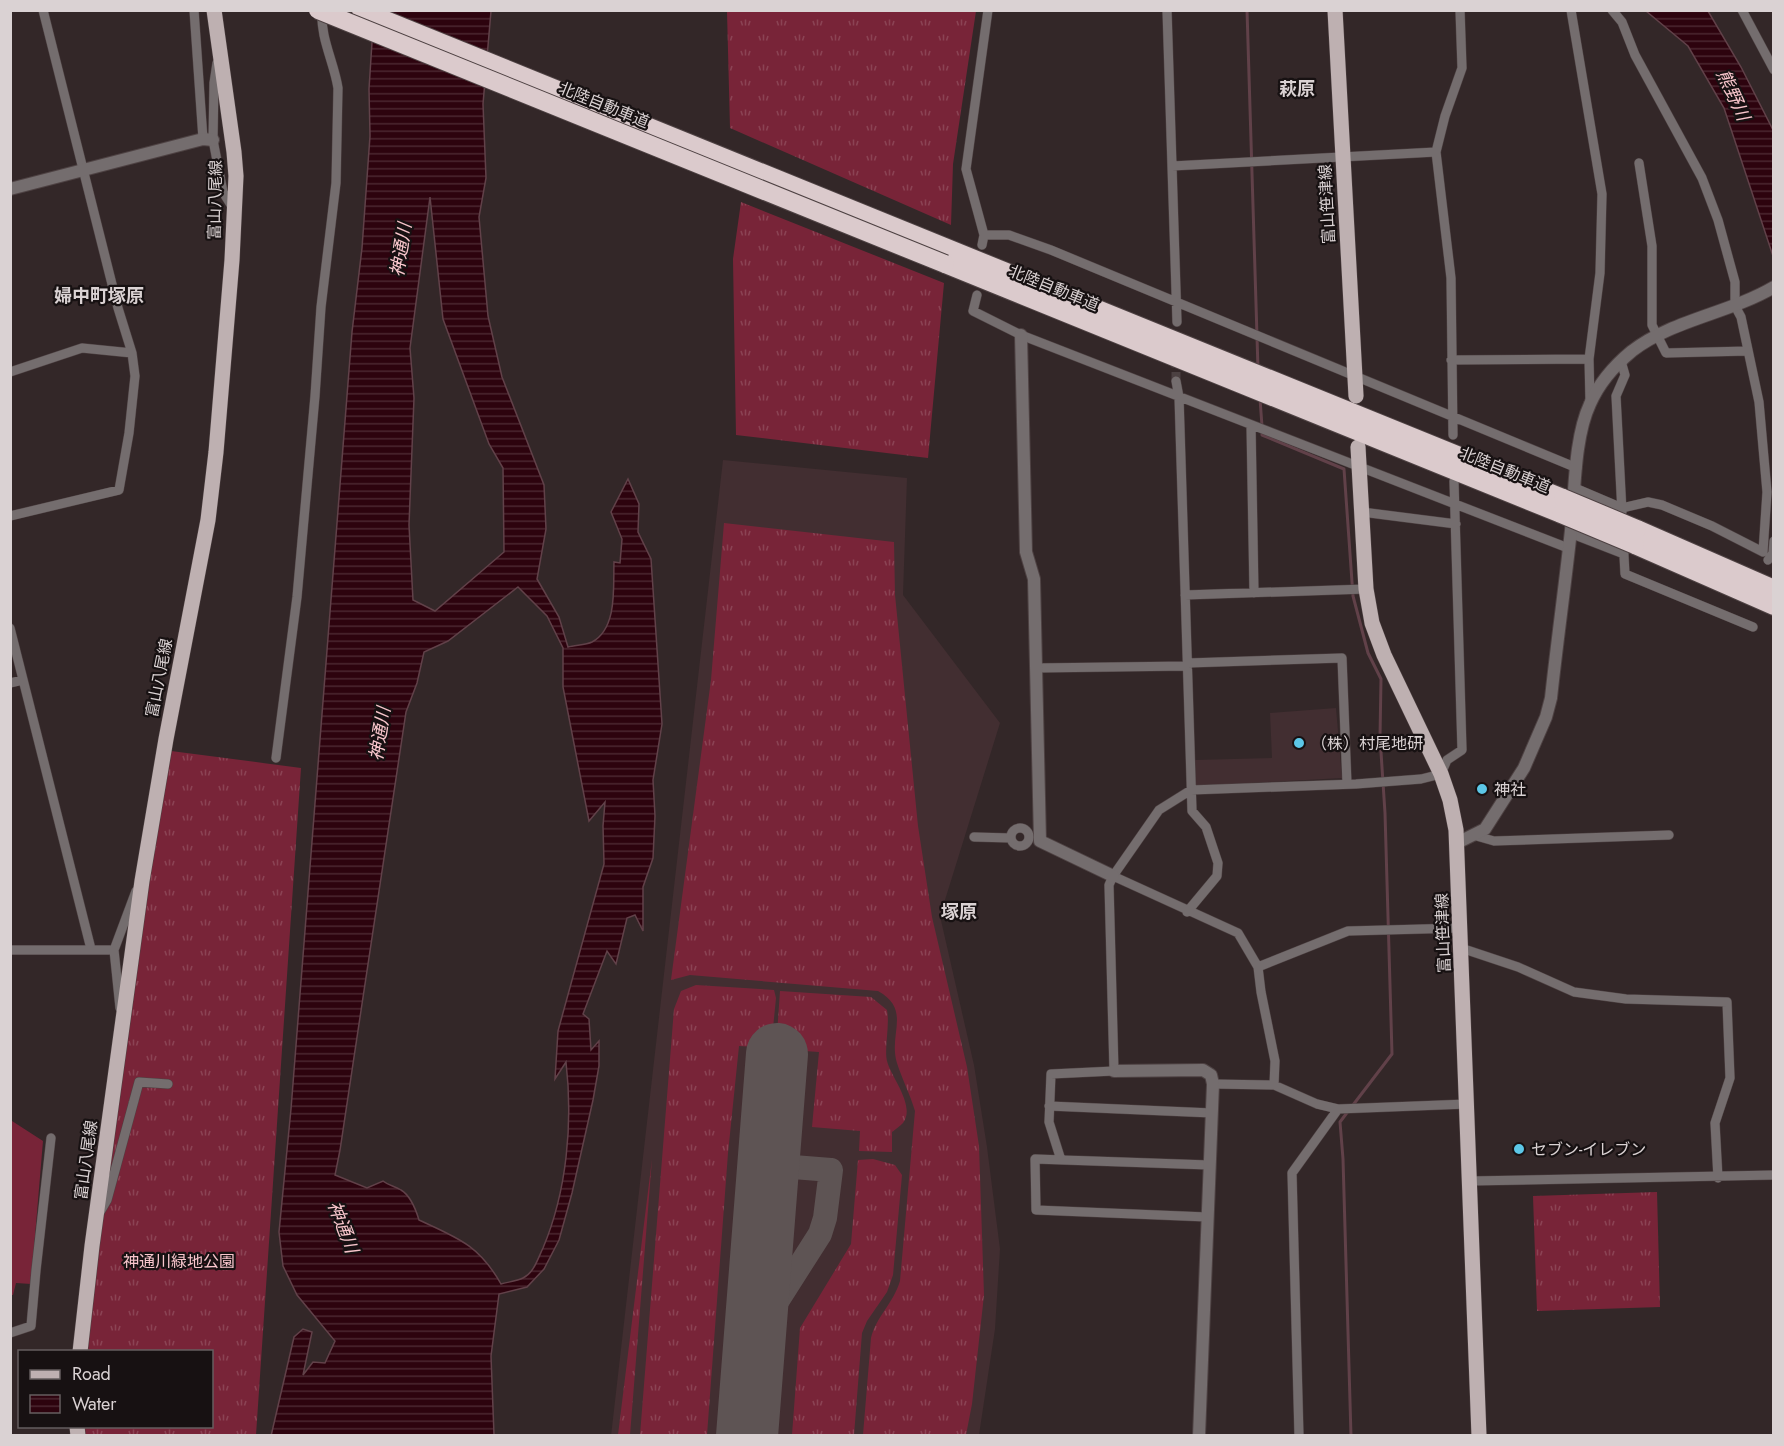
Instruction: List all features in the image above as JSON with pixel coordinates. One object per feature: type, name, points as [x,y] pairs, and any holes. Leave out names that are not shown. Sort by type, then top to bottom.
[{"type":"highway","name":"北陸自動車道","points":[[320,10],[1566,500],[1632,542],[1752,588],[1773,589]]},
{"type":"highway","name":"北陸自動車道","points":[[361,10],[946,256]]},
{"type":"highway","name":"北陸自動車道","points":[[1752,588],[1773,606]]},
{"type":"main road","name":"富山八尾線","points":[[80,1350],[121,1023],[142,881],[166,739],[208,519],[226,347],[236,176],[214,10]]},
{"type":"main road","name":"富山笹津線","points":[[1335,10],[1356,396]]},
{"type":"main road","name":"富山笹津線","points":[[1358,447],[1366,589],[1372,622],[1384,655],[1441,774],[1450,800],[1457,843],[1479,1436]]},
{"type":"street","points":[[10,516],[119,490],[129,433],[135,376],[132,353],[118,308],[43,10]]},
{"type":"street","points":[[194,10],[208,139],[223,192],[234,209]]},
{"type":"street","points":[[276,758],[297,597],[321,307],[336,183],[338,88],[324,38],[320,10]]},
{"type":"street","points":[[982,245],[984,235],[966,169],[988,10]]},
{"type":"street","points":[[1167,10],[1177,322]]},
{"type":"street","points":[[1453,435],[1451,278],[1436,152],[1445,116],[1462,68],[1460,10]]},
{"type":"street","points":[[1571,10],[1602,194],[1600,273],[1590,359],[1590,402]]},
{"type":"street","points":[[1566,500],[1622,508],[1648,502],[1662,505],[1712,526],[1764,552],[1770,496],[1759,402],[1735,282],[1718,220],[1702,178],[1635,56],[1622,22],[1612,10]]},
{"type":"street","points":[[1742,10],[1773,70]]},
{"type":"street","points":[[208,139],[219,46]]},
{"type":"street","points":[[10,189],[208,139]]},
{"type":"street","points":[[1172,166],[1436,152]]},
{"type":"street","points":[[1639,163],[1652,246],[1652,325],[1666,353],[1748,351]]},
{"type":"street","points":[[984,235],[1009,235],[1051,250],[1576,468]]},
{"type":"street","points":[[1457,843],[1485,829],[1518,776],[1546,717],[1551,698],[1570,533],[1566,500],[1576,468],[1585,416],[1590,402],[1612,369],[1633,350],[1659,335],[1738,305],[1773,287]]},
{"type":"street","points":[[976,295],[973,311],[1021,335],[1568,548]]},
{"type":"street","points":[[1021,335],[1026,552],[1034,579],[1035,837]]},
{"type":"street","points":[[10,372],[82,348],[132,353]]},
{"type":"street","points":[[1451,360],[1590,359]]},
{"type":"street","points":[[1621,361],[1625,375],[1616,396],[1622,508],[1632,542],[1625,574],[1753,627]]},
{"type":"street","points":[[1176,381],[1179,397],[1192,811],[1206,827],[1218,863],[1217,876],[1187,912]]},
{"type":"street","points":[[1251,424],[1254,593]]},
{"type":"street","points":[[1114,1071],[1109,885],[1159,810],[1191,790],[1421,779],[1441,774],[1447,760],[1462,750],[1454,481]]},
{"type":"street","points":[[1362,512],[1456,524]]},
{"type":"street","points":[[1766,521],[1773,528]]},
{"type":"street","points":[[1570,533],[1632,542]]},
{"type":"street","points":[[1768,560],[1773,553],[1773,541]]},
{"type":"street","points":[[1185,595],[1366,589]]},
{"type":"street","points":[[10,627],[91,949]]},
{"type":"street","points":[[1036,668],[1342,658],[1347,784]]},
{"type":"street","points":[[10,683],[23,680]]},
{"type":"street","points":[[974,837],[1011,838],[1015,829],[1027,830],[1040,841],[1187,912],[1238,933],[1258,967],[1275,1061],[1274,1085]]},
{"type":"street","points":[[1473,835],[1494,841],[1669,836]]},
{"type":"street","points":[[121,1023],[114,951],[132,898],[142,881]]},
{"type":"street","points":[[1258,967],[1348,931],[1460,928]]},
{"type":"street","points":[[1461,948],[1518,967],[1574,992],[1626,999],[1727,1002],[1730,1078],[1715,1123],[1718,1178]]},
{"type":"street","points":[[10,950],[114,951]]},
{"type":"street","points":[[1061,1160],[1048,1122],[1051,1074],[1203,1070],[1211,1075],[1213,1084],[1199,1436]]},
{"type":"street","points":[[96,1221],[107,1200],[139,1082],[168,1084]]},
{"type":"street","points":[[1213,1084],[1274,1085],[1317,1104],[1338,1109],[1467,1104]]},
{"type":"street","points":[[1049,1106],[1212,1113]]},
{"type":"street","points":[[1299,1436],[1292,1173],[1338,1109]]},
{"type":"street","points":[[10,1334],[31,1326],[51,1138]]},
{"type":"street","points":[[1207,1217],[1036,1210],[1035,1159],[1209,1166]]},
{"type":"street","points":[[1470,1181],[1718,1178],[1773,1175]]},
{"type":"shaded area","points":[[723,460],[907,478],[903,595],[1000,723],[940,916],[974,1065],[1000,1249],[995,1329],[979,1435],[611,1436]]},
{"type":"shaded area","points":[[1336,708],[1342,778],[1196,786],[1195,760],[1272,758],[1270,713]]},
{"type":"green space","points":[[727,11],[976,11],[953,164],[951,225],[730,128]]},
{"type":"green space","points":[[741,202],[944,283],[928,458],[736,435],[733,259]]},
{"type":"green space","points":[[724,523],[894,542],[895,595],[918,826],[932,917],[967,1067],[979,1146],[984,1295],[972,1404],[966,1435],[863,1435],[871,1338],[873,1330],[900,1281],[915,1111],[897,1063],[895,1042],[897,1014],[894,1006],[878,991],[690,975],[671,980],[711,680]]},
{"type":"green space","name":"神通川緑地公園","points":[[171,751],[301,768],[256,1435],[78,1435],[77,1428],[213,1428],[213,1350],[80,1350],[116,1072]]},
{"type":"green space","points":[[696,985],[774,990],[776,998],[771,1048],[739,1046],[728,1153],[707,1435],[640,1435],[674,1009],[681,991]]},
{"type":"green space","points":[[780,991],[871,997],[887,1010],[887,1061],[907,1108],[903,1123],[892,1132],[892,1152],[859,1151],[860,1131],[812,1127],[819,1052],[776,1049]]},
{"type":"green space","points":[[10,1115],[12,1121],[43,1141],[31,1284],[16,1283],[13,1295],[10,1295]]},
{"type":"green space","points":[[652,1159],[630,1435],[618,1435]]},
{"type":"green space","points":[[873,1159],[895,1165],[902,1175],[893,1275],[887,1292],[867,1321],[862,1333],[854,1435],[792,1435],[800,1328],[851,1244],[858,1160]]},
{"type":"green space","points":[[1657,1192],[1660,1307],[1537,1311],[1533,1196]]},
{"type":"water","name":"神通川","points":[[374,11],[491,11],[483,104],[486,178],[479,217],[488,316],[502,377],[544,485],[546,529],[537,579],[559,617],[568,647],[592,642],[600,636],[610,617],[614,562],[620,563],[622,539],[611,512],[628,479],[639,504],[638,532],[651,559],[662,724],[653,780],[655,816],[653,858],[643,887],[643,931],[635,915],[627,918],[616,964],[607,951],[583,1014],[589,1019],[591,1050],[599,1041],[599,1066],[572,1193],[559,1240],[544,1269],[527,1287],[499,1294],[491,1356],[494,1435],[271,1436],[294,1337],[303,1329],[312,1332],[303,1375],[313,1362],[325,1363],[335,1341],[297,1295],[283,1266],[279,1232],[291,1109],[352,332],[362,248],[370,136],[369,89]],"holes":[[[430,197],[443,319],[489,444],[503,468],[504,552],[435,611],[413,600],[409,525],[414,398],[410,348]],[[518,587],[547,616],[563,648],[563,687],[589,821],[605,802],[604,864],[558,1031],[555,1079],[566,1062],[569,1109],[566,1156],[558,1203],[543,1248],[533,1269],[523,1278],[501,1284],[476,1251],[456,1238],[419,1220],[410,1199],[401,1190],[383,1181],[367,1188],[335,1175],[406,712],[417,683],[424,652],[448,641]]]},
{"type":"water","name":"熊野川","points":[[1646,11],[1708,11],[1741,67],[1773,130],[1773,256],[1724,108],[1688,46]]},
{"type":"waterway","points":[[1247,10],[1258,369]]},
{"type":"waterway","points":[[1260,399],[1262,426]]},
{"type":"waterway","points":[[1262,432],[1262,435],[1344,469],[1353,596],[1368,653],[1381,679],[1380,737],[1385,813],[1392,1054],[1353,1105]]},
{"type":"waterway","points":[[1349,1110],[1340,1122],[1351,1436]]},
{"type":"taxiway","points":[[755,1336],[820,1234],[825,1218],[831,1170],[768,1165]]},
{"type":"runway","points":[[747,1436],[777,1054]]},
{"type":"tunnel","points":[[1176,358],[1176,381]]},
{"type":"place","name":"（株）村尾地研","points":[[1299,743]]},
{"type":"place","name":"神社","points":[[1482,789]]},
{"type":"place","name":"セブン-イレブン","points":[[1519,1149]]},
{"type":"district","name":"萩原","points":[[1297,89]]},
{"type":"district","name":"婦中町塚原","points":[[99,296]]},
{"type":"district","name":"塚原","points":[[959,912]]}]
